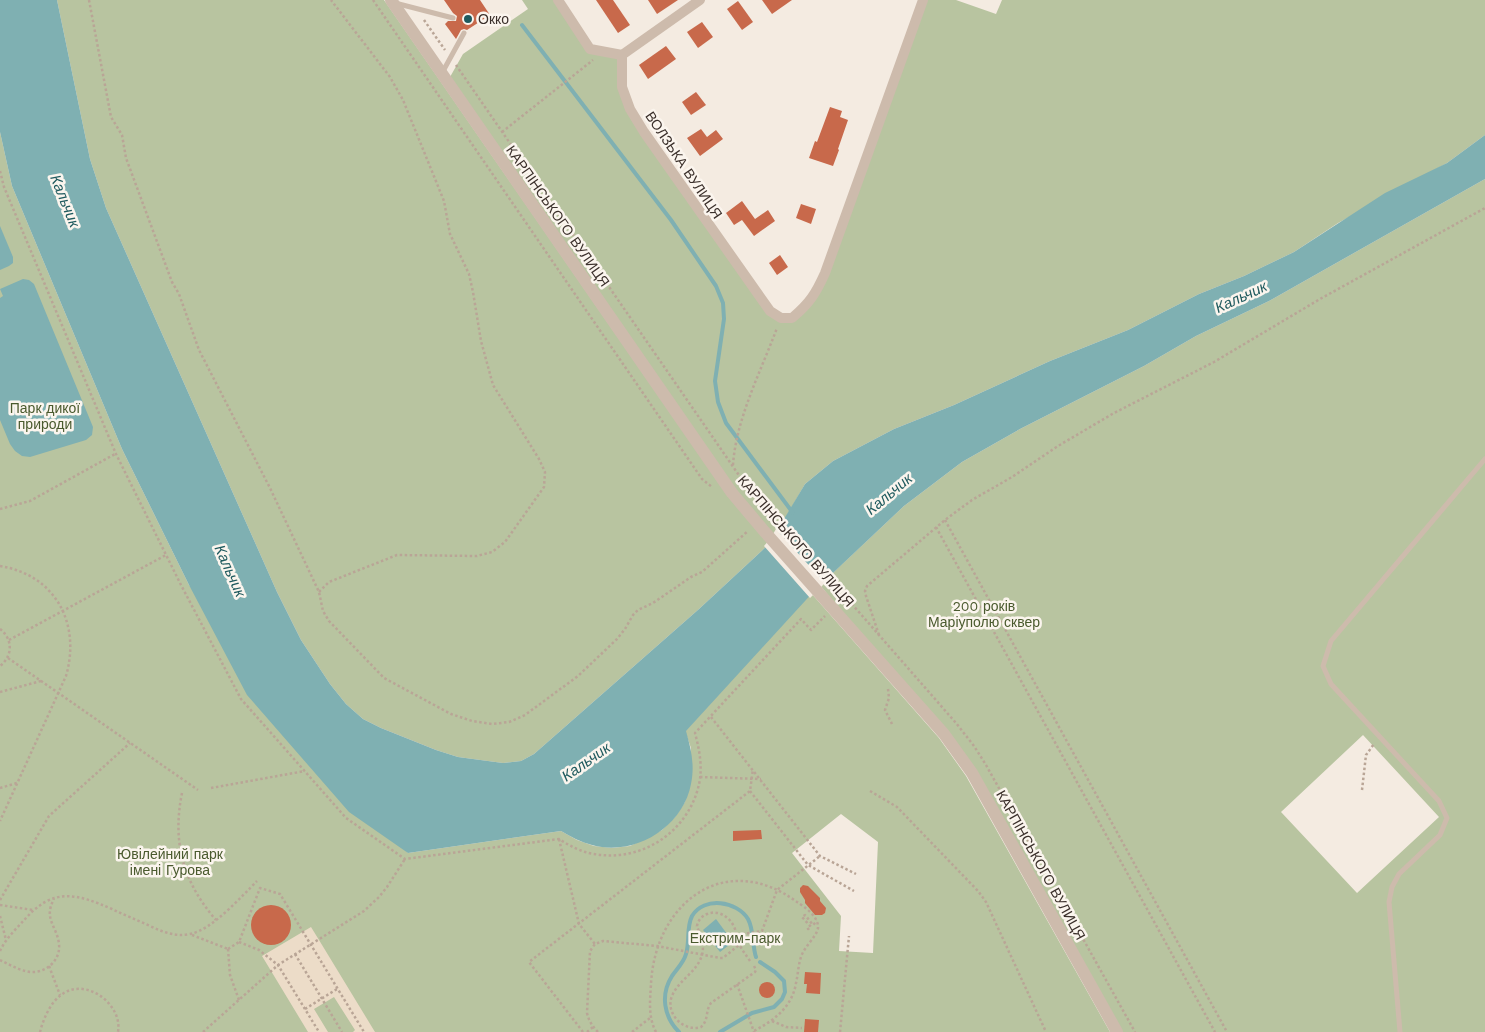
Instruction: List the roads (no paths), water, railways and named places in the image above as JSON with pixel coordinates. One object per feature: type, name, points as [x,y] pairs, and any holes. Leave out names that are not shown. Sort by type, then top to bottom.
[{"type":"street","points":[[558,0],[590,49],[622,55],[695,2]]},
{"type":"street","name":"ВОЛЗЬКА ВУЛИЦЯ","points":[[622,55],[622,87],[630,109],[644,132],[770,311],[781,318],[792,318],[805,308],[816,293],[825,272],[923,0]]},
{"type":"street","name":"КАРПІНСЬКОГО ВУЛИЦЯ","points":[[392,1],[732,493],[764,531],[829,596],[960,754],[1117,1032]]},
{"type":"lane","points":[[392,1],[453,18]]},
{"type":"lane","points":[[442,73],[464,33]]},
{"type":"lane","points":[[1400,1032],[1390,902],[1392,887],[1399,874],[1440,835],[1447,818],[1439,801],[1331,684],[1323,666],[1331,641],[1485,459]]},
{"type":"water","name":"Кальчик","points":[[0,0],[57,0],[90,159],[106,208],[277,592],[301,640],[330,684],[346,704],[363,719],[381,728],[458,757],[503,763],[521,761],[534,754],[699,609],[769,544],[805,484],[833,461],[894,429],[954,405],[1050,361],[1128,330],[1199,294],[1244,276],[1294,252],[1385,193],[1447,163],[1485,135],[1485,179],[1269,301],[1196,336],[1144,366],[1020,429],[962,462],[904,506],[816,589],[686,731],[691,751],[691,784],[686,799],[678,813],[655,835],[624,847],[608,848],[592,845],[561,831],[408,853],[349,812],[247,695],[189,585],[122,449],[12,186],[0,132]]},
{"type":"water","points":[[0,226],[13,257],[13,263],[0,270]]},
{"type":"water","name":"Парк дикої природи","points":[[23,279],[29,280],[34,284],[93,427],[92,435],[86,440],[30,457],[22,456],[15,451],[0,420],[0,298],[3,296],[0,289]]},
{"type":"water","points":[[716,919],[733,942],[720,952],[703,930]]},
{"type":"waterway","points":[[522,25],[671,220],[716,286],[723,303],[724,319],[715,381],[718,402],[726,423],[793,513]]},
{"type":"waterway","points":[[679,1032],[667,1013],[665,1006],[666,991],[668,983],[685,957],[690,921],[697,910],[704,905],[720,903],[736,908],[743,913],[750,923],[756,957]]},
{"type":"waterway","points":[[720,1032],[752,1013],[774,1007],[782,999],[785,992],[784,981],[760,962]]},
{"type":"place","name":"Окко","points":[[468,19]]},
{"type":"park label","name":"200 років Маріуполю сквер","points":[[984,614]]},
{"type":"park label","name":"Ювілейний парк імені Гурова","points":[[170,862]]},
{"type":"park label","name":"Екстрим-парк","points":[[735,938]]}]
